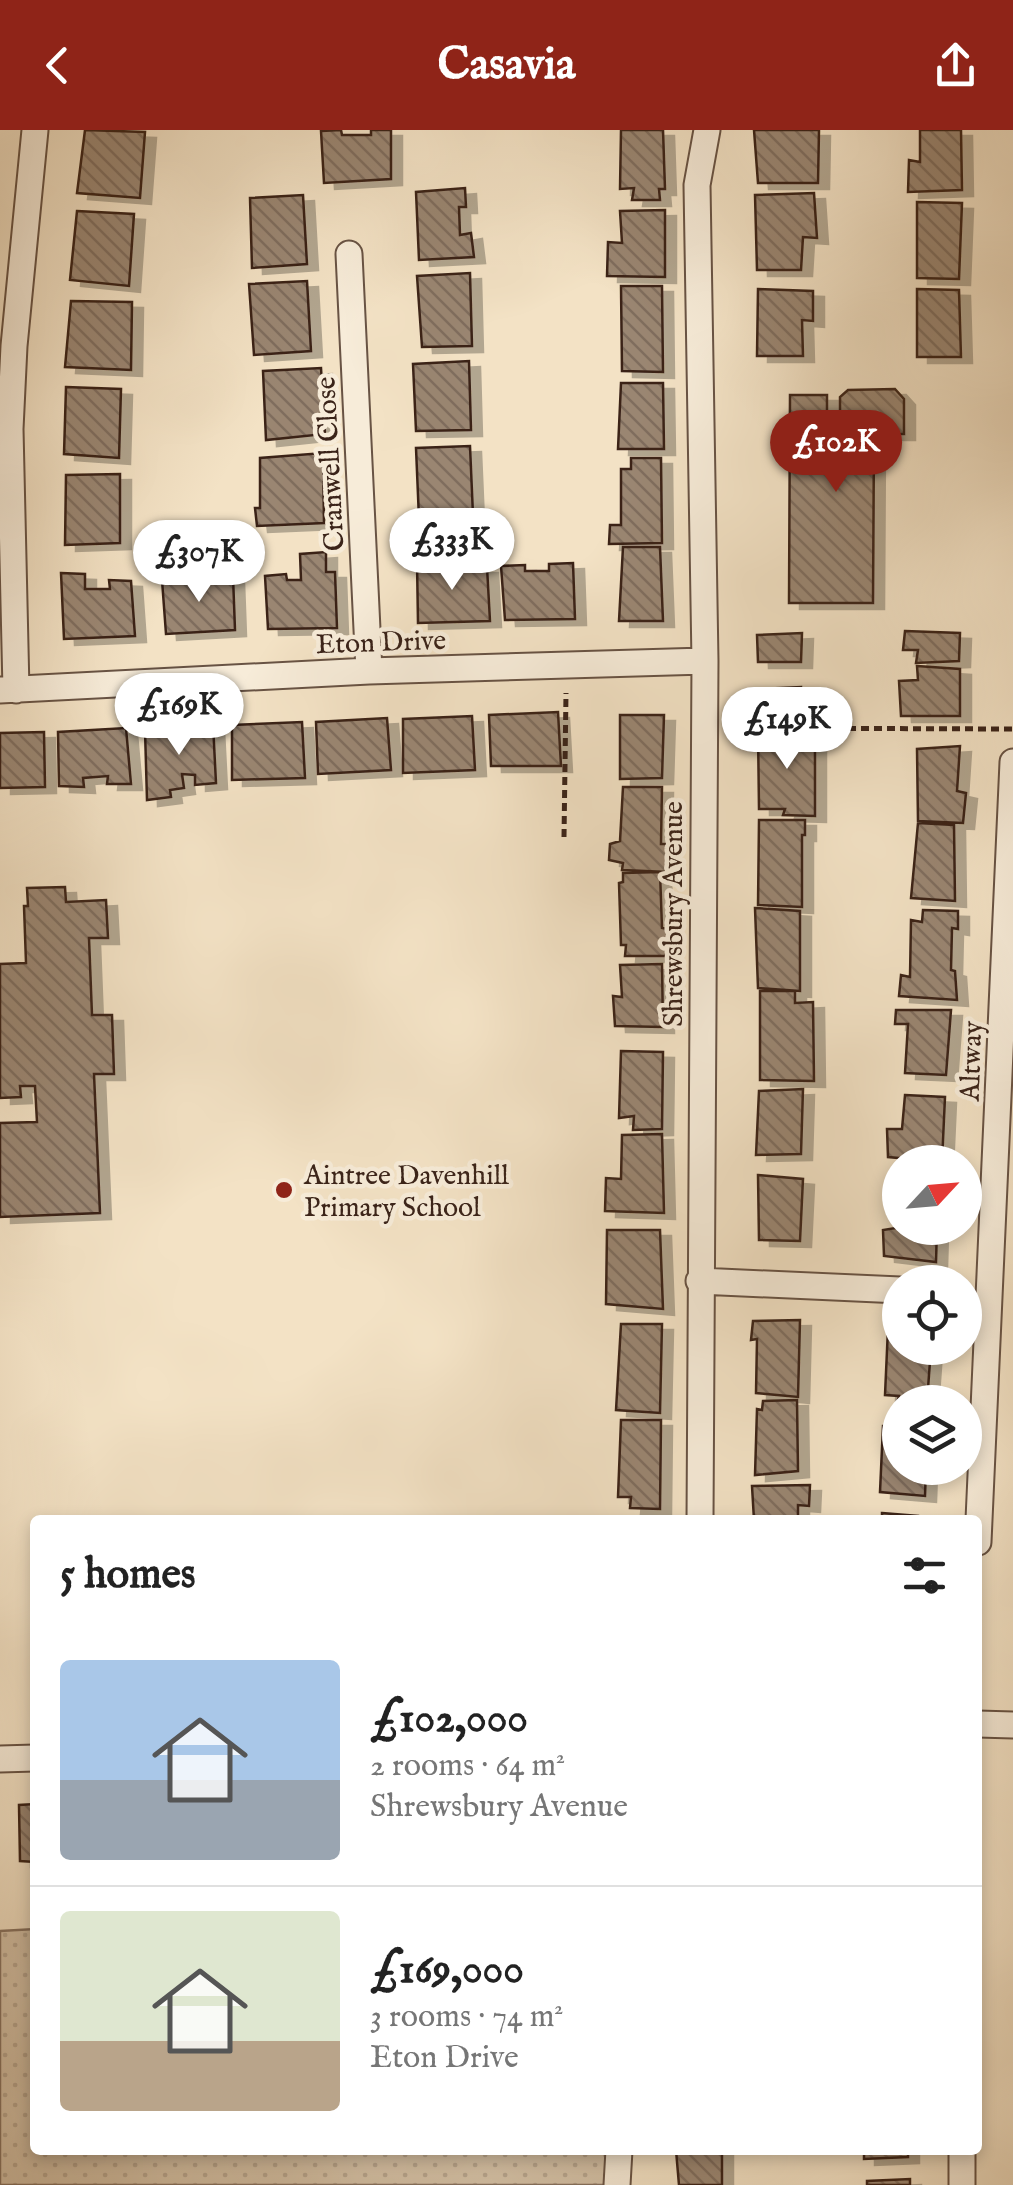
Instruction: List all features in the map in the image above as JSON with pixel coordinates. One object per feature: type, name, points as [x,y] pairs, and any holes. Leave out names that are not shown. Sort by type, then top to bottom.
[{"type":"street","points":[[8,690],[10,429],[18,288],[35,130]]},
{"type":"street","name":"Shrewsbury Avenue","points":[[700,1515],[705,661],[697,185],[706,130]]},
{"type":"street","name":"Cranwell Close","points":[[349,254],[369,670]]},
{"type":"street","name":"Eton Drive","points":[[8,690],[369,670],[705,661]]},
{"type":"street","name":"Altway","points":[[979,1265],[1013,762]]},
{"type":"street","points":[[699,1281],[882,1289]]},
{"type":"street","name":"Altway","points":[[977,1365],[978,1515]]},
{"type":"street","points":[[982,1724],[1013,1725]]},
{"type":"street","points":[[0,1759],[30,1758]]},
{"type":"street","points":[[618,2185],[619,2155]]},
{"type":"street","points":[[962,2155],[962,2185]]},
{"type":"path","points":[[564,837],[566,665]]},
{"type":"path","points":[[704,728],[1013,729]]},
{"type":"shaded area","points":[[30,1929],[30,2155],[608,2155],[607,2185],[0,2185],[0,1931]]},
{"type":"building","points":[[85,130],[145,132],[140,198],[77,193]]},
{"type":"building","points":[[341,130],[342,135],[371,135],[371,130],[391,130],[391,179],[324,183],[321,131]]},
{"type":"building","points":[[621,130],[663,130],[665,189],[659,189],[660,200],[632,200],[634,188],[620,189]]},
{"type":"building","points":[[754,130],[819,130],[818,183],[758,183]]},
{"type":"building","points":[[920,130],[961,130],[962,190],[908,192],[909,160],[920,162]]},
{"type":"building","points":[[465,188],[466,207],[459,207],[460,235],[471,233],[474,257],[419,260],[416,192]]},
{"type":"building","points":[[814,193],[817,238],[803,237],[801,270],[757,270],[755,195]]},
{"type":"building","points":[[303,195],[307,264],[252,268],[250,198]]},
{"type":"building","points":[[917,202],[962,203],[959,279],[917,278]]},
{"type":"building","points":[[665,210],[665,277],[607,276],[608,242],[622,243],[620,211]]},
{"type":"building","points":[[77,211],[134,214],[129,286],[70,280]]},
{"type":"building","points":[[470,273],[472,346],[422,347],[417,276]]},
{"type":"building","points":[[307,281],[311,351],[254,355],[249,284]]},
{"type":"building","points":[[621,286],[662,286],[663,372],[622,371]]},
{"type":"building","points":[[758,289],[813,291],[813,321],[802,320],[803,356],[757,356]]},
{"type":"building","points":[[917,289],[959,290],[961,357],[917,357]]},
{"type":"building","points":[[71,301],[132,302],[131,370],[65,367]]},
{"type":"building","points":[[469,361],[471,430],[416,431],[413,364]]},
{"type":"building","points":[[321,368],[325,434],[266,440],[263,371]]},
{"type":"building","points":[[621,383],[663,383],[664,449],[618,449]]},
{"type":"building","points":[[66,387],[121,389],[119,458],[64,454]]},
{"type":"building","points":[[895,389],[904,399],[904,434],[874,434],[873,603],[789,603],[790,395],[827,395],[827,451],[840,451],[840,397],[848,390]]},
{"type":"building","points":[[470,446],[473,515],[419,519],[416,448]]},
{"type":"building","points":[[323,453],[324,523],[257,526],[260,458]]},
{"type":"building","points":[[631,458],[661,458],[662,543],[609,544],[610,525],[621,525],[621,469],[631,469]]},
{"type":"building","points":[[120,474],[120,543],[65,545],[66,475]]},
{"type":"building","points":[[623,547],[660,547],[663,621],[619,621]]},
{"type":"building","points":[[326,552],[326,572],[335,572],[337,628],[268,629],[265,576],[286,574],[287,580],[301,580],[300,554]]},
{"type":"building","points":[[455,561],[455,568],[487,567],[490,621],[418,623],[417,562]]},
{"type":"building","points":[[573,563],[575,619],[505,620],[501,566],[525,565],[525,571],[549,571],[549,564]]},
{"type":"building","points":[[61,573],[85,574],[85,589],[110,589],[109,580],[131,581],[135,636],[64,639]]},
{"type":"building","points":[[233,576],[235,630],[166,634],[162,580]]},
{"type":"building","points":[[905,631],[960,633],[959,661],[916,663],[918,650],[903,650]]},
{"type":"building","points":[[802,633],[801,662],[758,662],[757,635]]},
{"type":"building","points":[[917,666],[960,669],[960,716],[901,716],[899,681],[918,680]]},
{"type":"building","points":[[801,687],[801,714],[758,718],[760,689]]},
{"type":"building","points":[[558,712],[561,766],[491,766],[489,715]]},
{"type":"building","points":[[620,715],[664,715],[662,778],[620,779]]},
{"type":"building","points":[[472,716],[475,770],[403,773],[403,719]]},
{"type":"building","points":[[387,718],[391,770],[318,774],[316,722]]},
{"type":"building","points":[[302,722],[305,778],[232,780],[232,725]]},
{"type":"building","points":[[213,724],[216,783],[195,785],[195,775],[182,774],[184,788],[170,790],[171,797],[147,800],[145,730]]},
{"type":"building","points":[[126,728],[131,784],[107,784],[108,776],[83,778],[84,787],[59,786],[58,732]]},
{"type":"building","points":[[758,731],[815,731],[815,816],[783,815],[785,809],[759,809]]},
{"type":"building","points":[[44,732],[45,787],[0,788],[0,733]]},
{"type":"building","points":[[960,746],[957,791],[966,793],[963,823],[918,821],[917,749]]},
{"type":"building","points":[[623,787],[662,787],[661,844],[668,844],[668,872],[622,870],[623,863],[609,860],[610,844],[620,841]]},
{"type":"building","points":[[759,820],[805,820],[802,907],[758,905]]},
{"type":"building","points":[[918,823],[954,825],[955,901],[911,898]]},
{"type":"building","points":[[660,872],[662,928],[670,929],[669,956],[625,956],[626,945],[621,945],[619,883],[623,882],[623,873]]},
{"type":"building","points":[[65,887],[66,902],[106,900],[108,938],[89,938],[92,1015],[112,1015],[114,1074],[94,1074],[100,1213],[0,1217],[0,1123],[37,1122],[35,1086],[20,1086],[21,1097],[0,1098],[0,964],[26,963],[27,888]]},
{"type":"building","points":[[755,908],[800,911],[800,991],[758,988]]},
{"type":"building","points":[[923,910],[958,911],[958,929],[952,928],[951,970],[955,971],[957,1000],[899,996],[901,975],[910,977],[911,920],[922,922]]},
{"type":"building","points":[[662,964],[663,1027],[615,1026],[613,996],[622,997],[620,965]]},
{"type":"building","points":[[760,991],[795,991],[795,1003],[813,1002],[814,1081],[760,1080]]},
{"type":"building","points":[[896,1010],[951,1010],[946,1075],[905,1073],[908,1024],[895,1024]]},
{"type":"building","points":[[621,1051],[663,1052],[662,1129],[633,1130],[634,1116],[619,1118]]},
{"type":"building","points":[[803,1089],[801,1154],[756,1155],[759,1091]]},
{"type":"building","points":[[905,1095],[945,1097],[943,1145],[888,1145],[887,1129],[902,1129]]},
{"type":"building","points":[[662,1134],[664,1213],[605,1211],[606,1178],[621,1179],[622,1135]]},
{"type":"building","points":[[758,1175],[803,1179],[800,1241],[759,1240]]},
{"type":"building","points":[[607,1230],[660,1230],[663,1309],[606,1304]]},
{"type":"building","points":[[884,1245],[936,1245],[936,1262],[884,1256]]},
{"type":"building","points":[[800,1320],[798,1397],[756,1393],[757,1339],[751,1340],[753,1321]]},
{"type":"building","points":[[621,1324],[662,1324],[660,1413],[616,1410]]},
{"type":"building","points":[[886,1365],[930,1365],[928,1385],[885,1385]]},
{"type":"building","points":[[797,1400],[798,1471],[755,1475],[757,1409],[762,1410],[763,1401]]},
{"type":"building","points":[[621,1420],[661,1420],[660,1509],[630,1508],[631,1497],[618,1497]]},
{"type":"building","points":[[882,1448],[882,1485],[925,1485],[925,1496],[880,1492]]},
{"type":"building","points":[[810,1485],[809,1506],[798,1505],[798,1515],[754,1515],[752,1486]]},
{"type":"building","points":[[30,1804],[30,1862],[20,1861],[19,1805]]},
{"type":"building","points":[[676,2155],[722,2155],[722,2185],[679,2185]]},
{"type":"building","points":[[864,2155],[908,2155],[908,2157],[864,2159]]},
{"type":"building","points":[[910,2179],[910,2185],[867,2185],[867,2181]]},
{"type":"place","name":"Aintree Davenhill Primary School","points":[[284,1190]]}]
